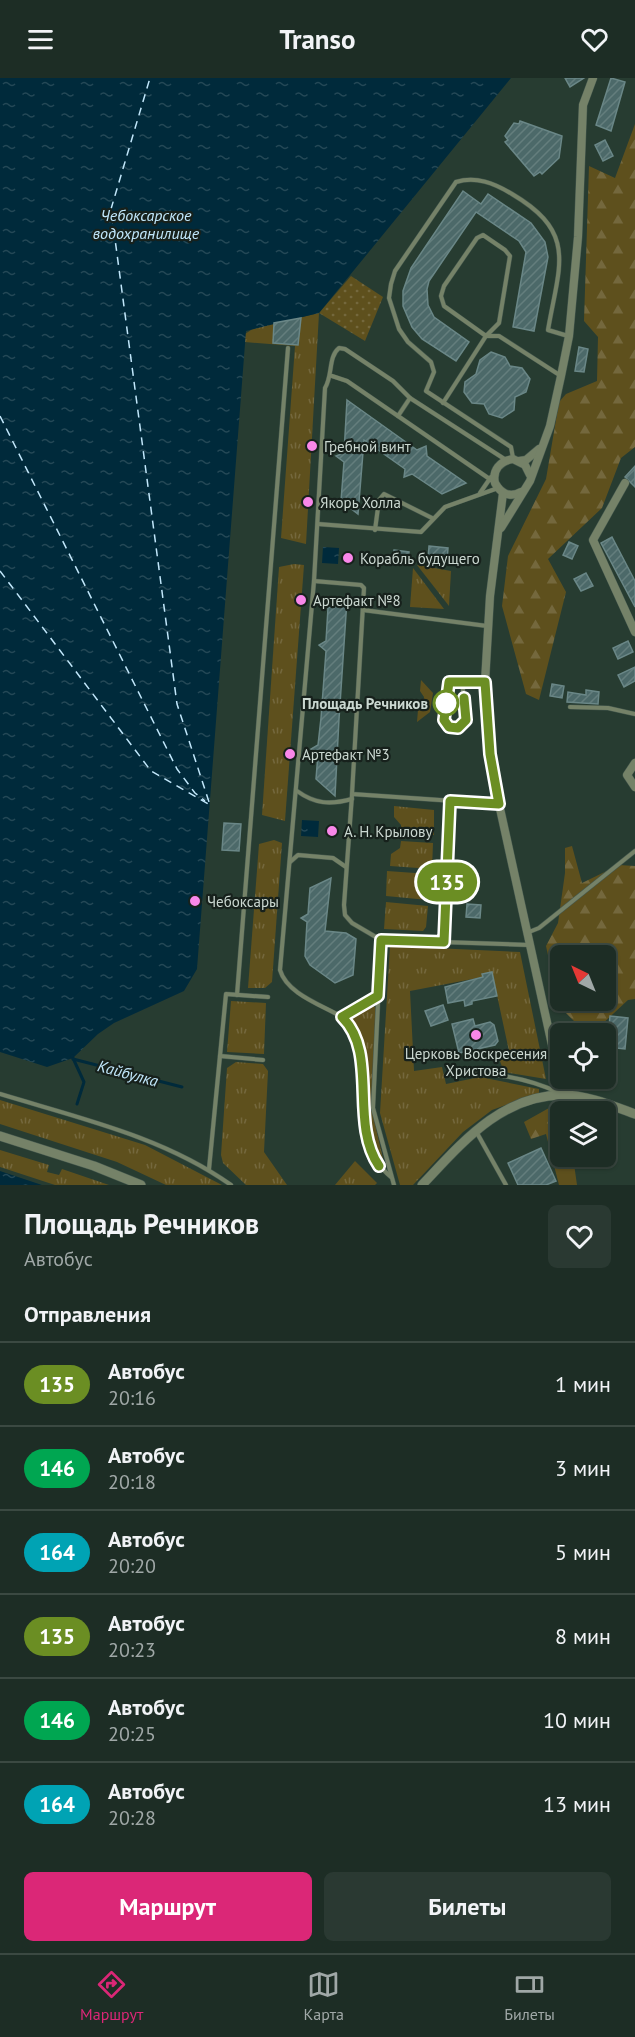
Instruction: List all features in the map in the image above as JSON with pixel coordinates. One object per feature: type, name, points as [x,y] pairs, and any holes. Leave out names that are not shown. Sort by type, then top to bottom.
[{"type":"street","points":[[500,531],[521,492],[530,482],[530,475],[550,426],[561,376],[568,336],[578,237],[583,105],[593,78]]},
{"type":"street","points":[[543,446],[533,455],[513,460],[495,470],[500,531],[488,626],[485,682],[489,745],[499,804],[550,1024]]},
{"type":"street","points":[[513,460],[530,475]]},
{"type":"street","points":[[625,483],[592,540],[635,632]]},
{"type":"street","points":[[497,485],[510,495],[521,492]]},
{"type":"street","points":[[635,763],[627,775],[635,787]]},
{"type":"street","points":[[562,1089],[563,1095]]},
{"type":"street","points":[[422,1185],[475,1130],[514,1107],[563,1095],[635,1114]]},
{"type":"street","points":[[0,1136],[94,1166],[141,1185]]},
{"type":"lane","points":[[513,460],[511,447],[426,392],[434,372],[431,362],[408,342],[399,329],[389,298],[395,271],[456,182],[471,178],[505,190],[550,223],[558,238],[560,257],[548,330],[568,336]]},
{"type":"lane","points":[[443,403],[486,336],[499,323],[510,256],[483,235],[477,238],[444,286],[441,296],[444,306],[486,336],[499,336],[561,376]]},
{"type":"lane","points":[[237,995],[288,348]]},
{"type":"lane","points":[[391,1177],[379,1166],[369,1147],[357,1038],[342,1017],[290,987],[283,980],[280,970],[314,581],[325,388],[332,376],[334,352],[339,348],[345,349],[393,381],[410,398],[513,460]]},
{"type":"lane","points":[[332,376],[347,381],[497,485]]},
{"type":"lane","points":[[398,416],[410,398]]},
{"type":"lane","points":[[318,524],[421,532],[445,507],[497,485]]},
{"type":"lane","points":[[480,493],[497,485]]},
{"type":"lane","points":[[375,530],[379,500],[384,494],[432,518]]},
{"type":"lane","points":[[314,581],[361,585],[364,588],[345,915],[367,934],[381,940],[530,945]]},
{"type":"lane","points":[[363,610],[488,626]]},
{"type":"lane","points":[[462,681],[466,720],[458,728],[449,727],[444,720],[447,684],[452,681],[462,681],[485,682]]},
{"type":"lane","points":[[570,707],[608,708],[635,714]]},
{"type":"lane","points":[[296,791],[311,801],[334,804],[352,796],[499,804]]},
{"type":"lane","points":[[444,942],[450,801]]},
{"type":"lane","points":[[527,932],[539,928],[635,851]]},
{"type":"lane","points":[[290,862],[298,855],[333,858],[347,868]]},
{"type":"lane","points":[[381,940],[372,1108],[394,1185]]},
{"type":"lane","points":[[209,1169],[226,994],[268,997]]},
{"type":"lane","points":[[342,1017],[378,996]]},
{"type":"lane","points":[[220,1056],[263,1060]]},
{"type":"lane","points":[[452,1076],[491,1073],[535,1083],[563,1095]]},
{"type":"lane","points":[[0,1094],[142,1138],[209,1169],[231,1185]]},
{"type":"lane","points":[[475,1130],[506,1185]]},
{"type":"green space","points":[[635,124],[635,447],[621,458],[602,508],[548,559],[566,592],[539,700],[526,694],[502,606],[508,556],[546,479],[559,402],[566,394],[597,381],[598,337],[584,321],[589,166],[615,178]]},
{"type":"green space","points":[[351,276],[383,297],[365,341],[319,313]]},
{"type":"green space","points":[[319,313],[306,544],[281,538],[295,346],[245,342],[245,334],[254,328]]},
{"type":"green space","points":[[304,565],[285,821],[262,815],[279,567]]},
{"type":"green space","points":[[417,565],[451,571],[449,606]]},
{"type":"green space","points":[[413,568],[444,609],[410,607]]},
{"type":"green space","points":[[421,680],[433,693],[430,712],[417,722],[418,710],[423,706],[424,697],[420,691]]},
{"type":"green space","points":[[394,806],[434,810],[434,835],[401,832],[401,825],[394,817]]},
{"type":"green space","points":[[274,840],[282,843],[272,982],[265,988],[248,988],[259,844]]},
{"type":"green space","points":[[401,841],[433,843],[432,869],[390,866],[391,854],[400,848]]},
{"type":"green space","points":[[572,846],[582,883],[619,865],[635,866],[635,999],[628,1000],[603,1023],[574,1021],[564,1011],[616,1011],[616,945],[550,945],[550,964],[546,946],[558,923],[565,873],[565,848]]},
{"type":"green space","points":[[387,871],[429,874],[428,900],[386,896]]},
{"type":"green space","points":[[386,902],[428,906],[426,927],[423,931],[384,929]]},
{"type":"green space","points":[[390,946],[520,952],[546,1079],[504,1072],[497,1053],[509,1051],[492,972],[483,974],[483,977],[410,991],[414,1071],[442,1067],[446,1084],[480,1077],[539,1089],[539,1093],[492,1110],[463,1132],[413,1185],[400,1185],[380,1113]]},
{"type":"green space","points":[[231,1001],[266,1003],[264,1054],[227,1052]]},
{"type":"green space","points":[[369,1004],[375,1007],[376,1014],[371,1107],[385,1167],[376,1159],[367,1130],[362,1047],[349,1018]]},
{"type":"green space","points":[[236,1062],[263,1064],[268,1071],[264,1152],[287,1185],[246,1185],[223,1163],[221,1155],[227,1068]]},
{"type":"green space","points":[[0,1100],[145,1145],[222,1185],[166,1185],[117,1162],[0,1124]]},
{"type":"green space","points":[[550,1108],[550,1150],[546,1134],[531,1139],[524,1122]]},
{"type":"green space","points":[[0,1150],[49,1165],[47,1172],[59,1175],[62,1169],[109,1185],[55,1185],[0,1167]]},
{"type":"green space","points":[[355,1161],[377,1183],[375,1185],[335,1185]]},
{"type":"green space","points":[[554,1167],[574,1167],[577,1185],[559,1185]]},
{"type":"water","name":"Чебоксарское водохранилище","points":[[0,78],[511,78],[319,313],[246,331],[197,969],[184,991],[114,1023],[98,1034],[73,1058],[47,1067],[0,1052]]},
{"type":"water","points":[[323,547],[339,548],[338,564],[322,563]]},
{"type":"water","points":[[302,820],[319,821],[318,837],[301,836]]},
{"type":"water","points":[[0,1171],[42,1185],[0,1185]]},
{"type":"building","points":[[565,78],[584,78],[570,87]]},
{"type":"building","points":[[611,78],[625,82],[611,131],[596,125]]},
{"type":"building","points":[[520,121],[562,136],[559,158],[542,174],[540,172],[534,176],[505,142],[508,140],[505,136],[514,123],[519,124]]},
{"type":"building","points":[[605,140],[613,156],[603,161],[595,145]]},
{"type":"building","points":[[463,191],[481,204],[488,194],[531,223],[545,242],[548,257],[534,331],[513,327],[526,252],[519,241],[476,212],[429,281],[427,289],[428,305],[434,317],[469,342],[456,361],[422,339],[412,327],[403,306],[403,291],[411,268]]},
{"type":"building","points":[[301,318],[298,345],[273,343],[274,323]]},
{"type":"building","points":[[579,347],[588,349],[584,372],[575,371]]},
{"type":"building","points":[[491,352],[505,357],[510,366],[522,368],[530,379],[526,392],[515,397],[514,410],[502,418],[489,414],[484,404],[472,403],[464,392],[465,382],[476,374],[480,360]]},
{"type":"building","points":[[347,400],[417,450],[426,446],[427,456],[466,483],[442,494],[412,474],[404,477],[405,469],[364,440],[358,514],[341,501],[344,462],[336,456],[344,453]]},
{"type":"building","points":[[635,466],[635,487],[625,477]]},
{"type":"building","points":[[612,537],[635,581],[635,607],[601,543]]},
{"type":"building","points":[[569,542],[578,546],[572,559],[563,555]]},
{"type":"building","points":[[429,546],[448,548],[447,562],[428,560]]},
{"type":"building","points":[[394,550],[409,552],[408,563],[393,562]]},
{"type":"building","points":[[586,573],[593,586],[581,591],[574,579]]},
{"type":"building","points":[[347,600],[335,796],[316,779],[318,754],[311,749],[318,745],[321,718],[326,651],[319,645],[326,641],[328,608]]},
{"type":"building","points":[[628,641],[633,652],[618,659],[613,648]]},
{"type":"building","points":[[635,667],[635,681],[624,687],[618,675]]},
{"type":"building","points":[[552,684],[564,686],[562,698],[550,696]]},
{"type":"building","points":[[586,690],[599,692],[598,704],[567,702],[568,692],[586,695]]},
{"type":"building","points":[[224,823],[241,824],[239,851],[222,850]]},
{"type":"building","points":[[331,878],[325,931],[346,933],[356,939],[353,975],[335,983],[310,965],[305,956],[307,922],[301,918],[308,914],[310,888]]},
{"type":"building","points":[[467,904],[481,905],[480,918],[466,917]]},
{"type":"building","points":[[492,972],[497,996],[472,1001],[472,1004],[465,1006],[464,1000],[448,1003],[445,987],[483,977],[482,974]]},
{"type":"building","points":[[443,1005],[448,1020],[431,1026],[425,1011]]},
{"type":"building","points":[[610,1016],[628,1018],[625,1049],[616,1048],[616,1023],[609,1023]]},
{"type":"building","name":"Церковь Воскресения Христова","points":[[473,1019],[475,1026],[490,1022],[494,1025],[498,1041],[495,1045],[459,1053],[452,1024]]},
{"type":"building","points":[[541,1148],[556,1181],[546,1185],[518,1185],[508,1163]]},
{"type":"waterway","points":[[72,1056],[84,1082],[77,1104]]},
{"type":"waterway","name":"Кайбулка","points":[[73,1059],[182,1087]]},
{"type":"ferry route","points":[[0,571],[151,771],[210,805],[177,704],[111,209],[150,78]]},
{"type":"ferry route","points":[[0,416],[177,769],[195,793],[205,801]]},
{"type":"bus line","name":"135","points":[[379,1166],[369,1147],[366,1131],[357,1038],[354,1030],[342,1017],[378,996],[381,940],[444,942],[450,801],[499,804],[490,754],[485,682],[452,681],[447,684],[444,720],[449,727],[458,728],[466,720],[464,698]]},
{"type":"place","name":"Гребной винт","points":[[312,446]]},
{"type":"place","name":"Якорь Холла","points":[[308,502]]},
{"type":"place","name":"Корабль будущего","points":[[348,558]]},
{"type":"place","name":"Артефакт №8","points":[[301,600]]},
{"type":"place","name":"Площадь Речников","points":[[446,703]]},
{"type":"place","name":"Артефакт №3","points":[[290,754]]},
{"type":"place","name":"А. Н. Крылову","points":[[332,831]]},
{"type":"place","name":"Чебоксары","points":[[195,901]]},
{"type":"place","name":"Церковь Воскресения Христова","points":[[476,1035]]}]
